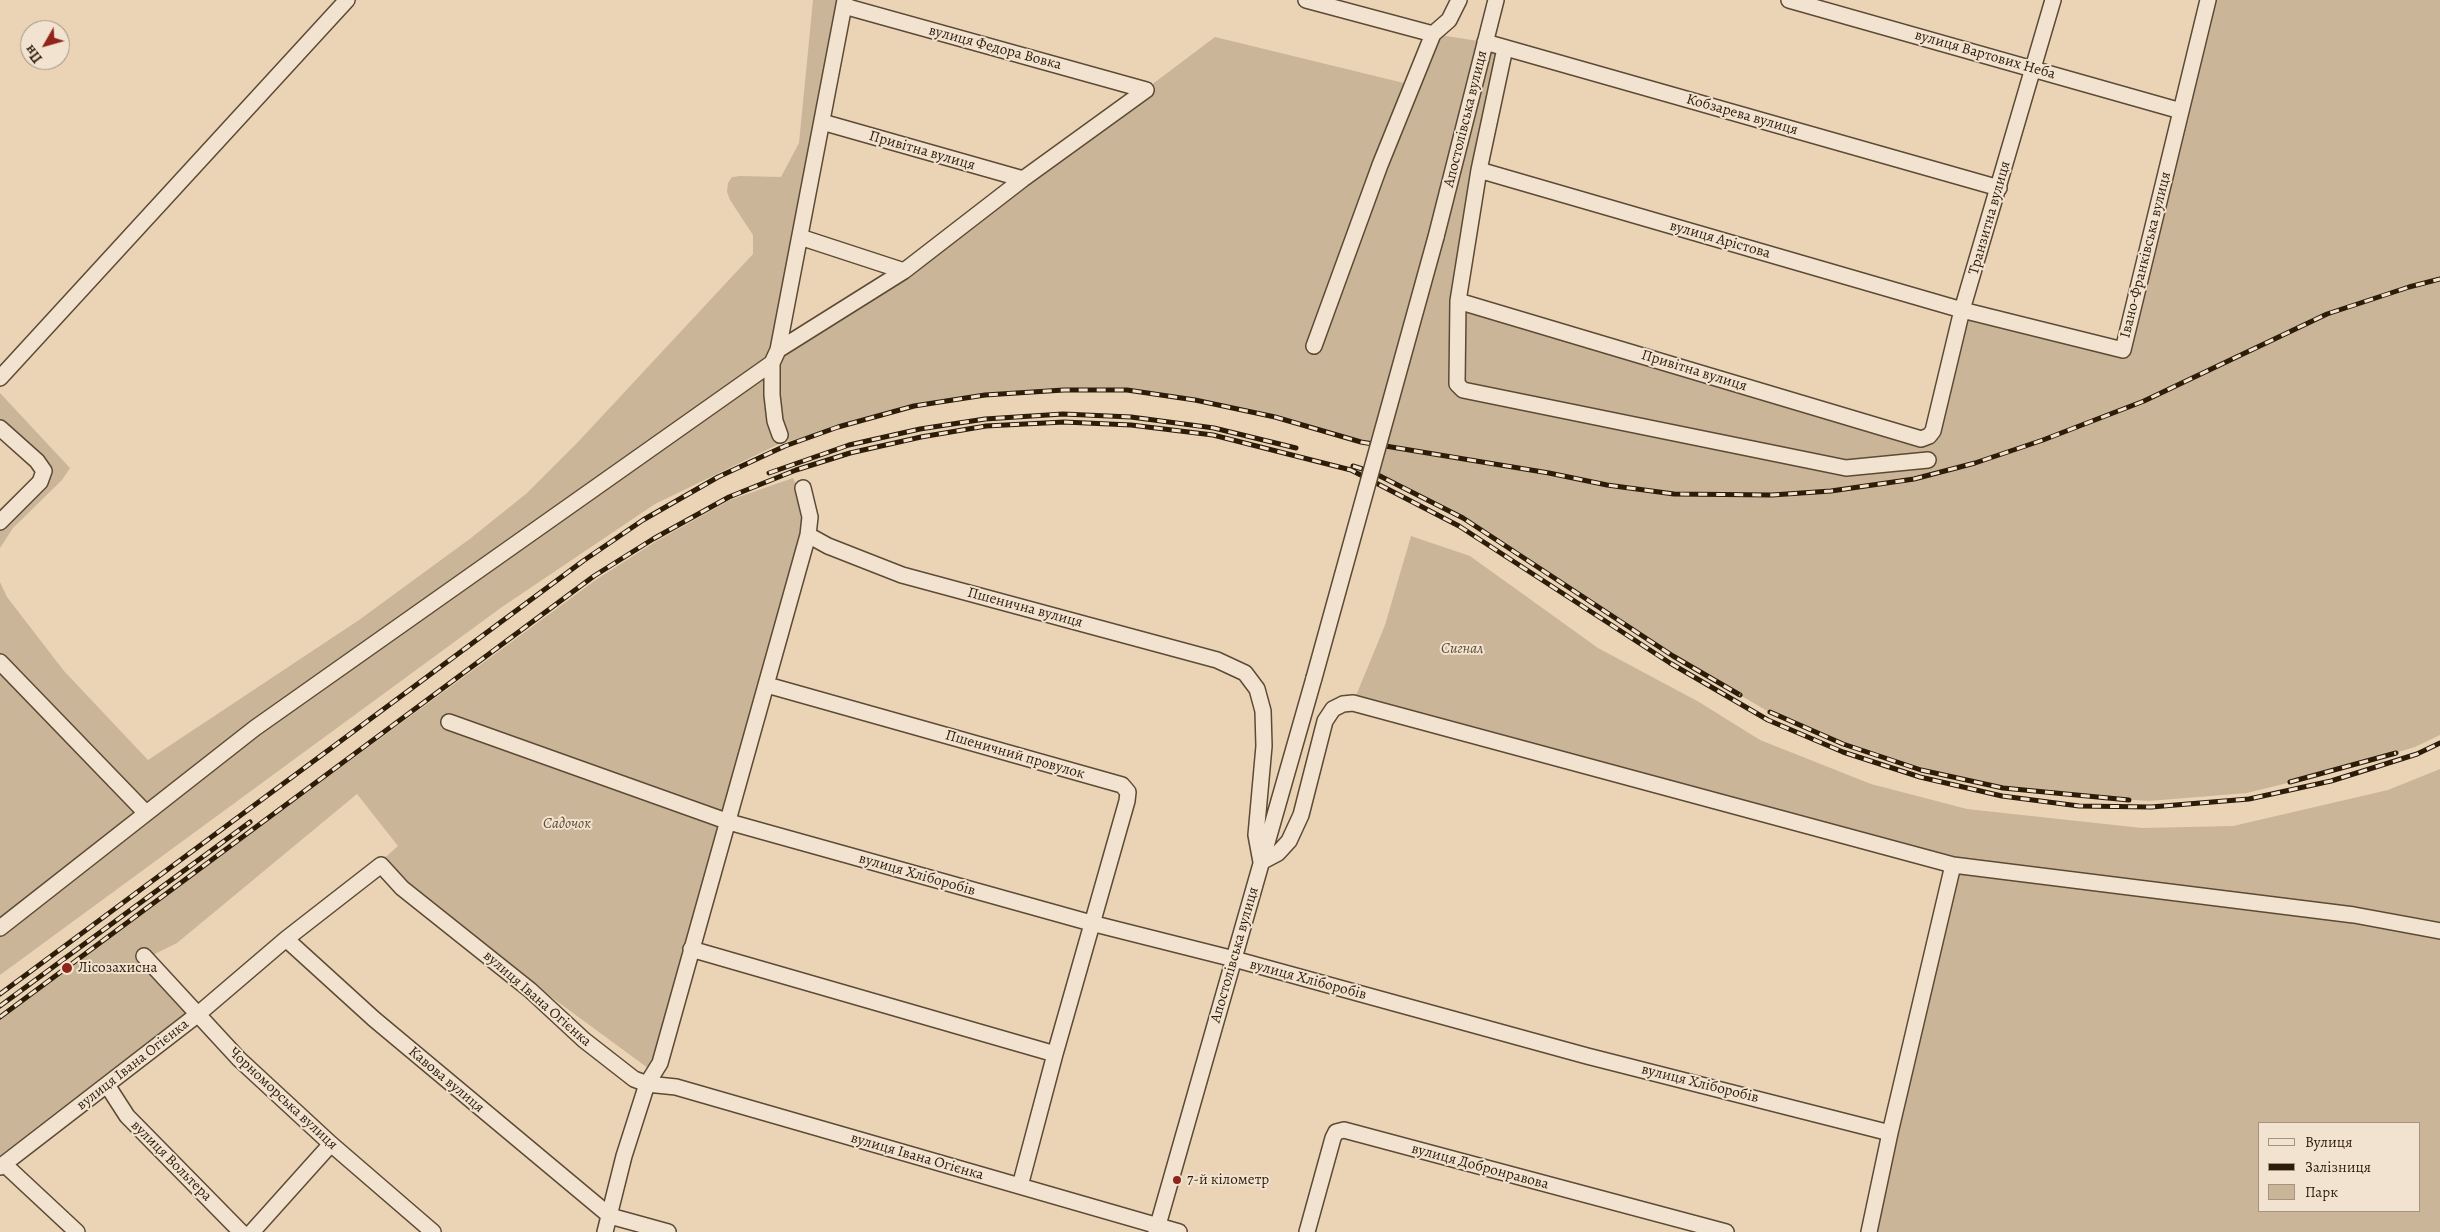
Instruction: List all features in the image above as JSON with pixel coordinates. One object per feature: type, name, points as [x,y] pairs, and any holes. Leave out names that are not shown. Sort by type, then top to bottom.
[{"type":"street","points":[[0,378],[347,0]]},
{"type":"street","points":[[1306,0],[1437,30]]},
{"type":"street","points":[[1314,346],[1380,165],[1437,30],[1454,12],[1459,0]]},
{"type":"street","name":"Апостолівська вулиця","points":[[1157,1229],[1314,678],[1436,237],[1496,0]]},
{"type":"street","name":"вулиця Вартових Неба","points":[[1790,0],[2181,111]]},
{"type":"street","name":"Транзитна вулиця","points":[[1929,436],[1933,431],[1962,310],[2053,0]]},
{"type":"street","name":"Івано-Франківська вулиця","points":[[1962,310],[2124,350],[2208,0]]},
{"type":"street","points":[[780,435],[775,421],[772,395],[775,357],[800,237],[844,3]]},
{"type":"street","name":"вулиця Федора Вовка","points":[[844,3],[1146,90],[1023,180]]},
{"type":"street","name":"Кобзарева вулиця","points":[[1485,42],[1999,188]]},
{"type":"street","points":[[1505,48],[1479,170],[1458,301],[1457,384],[1463,390],[1846,468],[1928,460]]},
{"type":"street","name":"Привітна вулиця","points":[[822,122],[1023,180]]},
{"type":"street","name":"вулиця Арістова","points":[[1479,170],[1962,310]]},
{"type":"street","points":[[0,928],[145,812],[255,728],[775,357],[904,271],[1023,180]]},
{"type":"street","points":[[800,237],[904,271]]},
{"type":"street","name":"Привітна вулиця","points":[[1458,301],[1922,439],[1929,436]]},
{"type":"street","points":[[0,428],[37,461],[44,470],[40,482],[0,522]]},
{"type":"street","points":[[606,1232],[624,1156],[647,1084],[660,1063],[808,535],[810,517],[803,488]]},
{"type":"street","name":"Пшенична вулиця","points":[[808,535],[828,546],[902,575],[1216,660],[1244,673],[1257,689],[1263,711],[1264,746],[1256,835],[1261,862]]},
{"type":"street","points":[[0,662],[145,812]]},
{"type":"street","name":"Пшеничний провулок","points":[[767,685],[1122,785],[1128,792],[1127,801],[1091,923]]},
{"type":"street","points":[[1261,862],[1278,854],[1301,815],[1326,721],[1333,709],[1343,704],[1353,703],[1954,864],[2354,915],[2440,931]]},
{"type":"street","name":"вулиця Хліборобів","points":[[449,722],[728,822],[1091,923],[1234,959],[1587,1056],[1890,1133]]},
{"type":"street","points":[[1869,1232],[1890,1133],[1954,864]]},
{"type":"street","name":"вулиця Івана Огієнка","points":[[2,1165],[197,1015],[286,939],[381,865],[402,888],[530,990],[584,1040],[634,1079],[647,1084],[676,1087],[1020,1186],[1157,1229],[1180,1232]]},
{"type":"street","points":[[1020,1186],[1091,923]]},
{"type":"street","name":"Кавова вулиця","points":[[286,939],[374,1019],[610,1216]]},
{"type":"street","points":[[691,949],[1055,1054]]},
{"type":"street","name":"Чорноморська вулиця","points":[[144,956],[238,1059],[331,1144],[433,1232]]},
{"type":"street","name":"вулиця Вольтера","points":[[107,1086],[127,1116],[241,1232]]},
{"type":"street","name":"вулиця Добронравова","points":[[1307,1232],[1332,1138],[1336,1132],[1344,1130],[1726,1232]]},
{"type":"street","points":[[252,1232],[331,1144]]},
{"type":"street","points":[[2,1165],[77,1232]]},
{"type":"street","points":[[610,1216],[668,1232]]},
{"type":"green space","points":[[813,0],[845,0],[778,349],[904,271],[1215,37],[1408,84],[1433,34],[1485,42],[1503,60],[1458,301],[1929,436],[1962,310],[2123,350],[2208,0],[2440,0],[2440,735],[2415,747],[2328,773],[2247,793],[2149,801],[2003,788],[1920,770],[1843,744],[1769,712],[1673,656],[1463,518],[1372,472],[1379,445],[1275,417],[1195,400],[1127,390],[1064,390],[985,395],[914,406],[779,444],[655,504],[502,607],[0,975],[0,582],[7,597],[64,671],[148,760],[359,620],[471,538],[527,493],[578,442],[753,254],[753,235],[730,200],[727,192],[728,183],[732,177],[781,177],[799,143]],"holes":[[[768,361],[774,434],[766,412],[764,396]]]},
{"type":"green space","points":[[0,393],[70,468],[62,480],[13,528],[0,548],[0,519],[40,474],[0,435]]},
{"type":"green space","name":"Садочок","points":[[793,478],[798,488],[806,517],[652,1071],[468,936],[381,861],[398,846],[357,794],[177,943],[143,960],[191,1014],[0,1160],[0,1018],[597,579],[655,542],[730,500]]},
{"type":"green space","name":"Сигнал","points":[[1411,536],[1470,556],[1598,648],[1699,702],[1760,740],[1871,784],[1967,809],[2142,828],[2233,826],[2388,790],[2440,769],[2440,1232],[1869,1232],[1953,865],[1353,703],[1385,625]]},
{"type":"railway","points":[[0,994],[583,561],[643,520],[718,477],[785,446],[838,427],[914,406],[985,395],[1064,390],[1127,390],[1195,400],[1275,417],[1361,442],[1549,473],[1607,485],[1674,494],[1772,495],[1831,491],[1914,479],[1975,463],[2043,440],[2144,401],[2327,314],[2409,287],[2440,279]]},
{"type":"railway","points":[[769,473],[849,445],[920,429],[985,419],[1063,414],[1131,417],[1214,428],[1296,448]]},
{"type":"railway","points":[[0,1017],[594,576],[653,539],[729,497],[796,470],[850,453],[921,437],[986,426],[1064,422],[1131,425],[1213,435],[1351,470],[1459,526],[1670,663],[1768,720],[1843,752],[1920,777],[2002,796],[2079,806],[2151,807],[2249,799],[2331,781],[2417,754],[2440,743]]},
{"type":"railway","points":[[1353,466],[1372,472],[1463,518],[1673,656],[1740,695]]},
{"type":"railway","points":[[1770,712],[1843,744],[1921,770],[2003,788],[2129,800]]},
{"type":"railway","points":[[2290,782],[2396,753]]},
{"type":"railway","points":[[0,1006],[250,822]]},
{"type":"place","name":"Лісозахисна","points":[[67,968]]},
{"type":"place","name":"7-й кілометр","points":[[1177,1180]]}]
